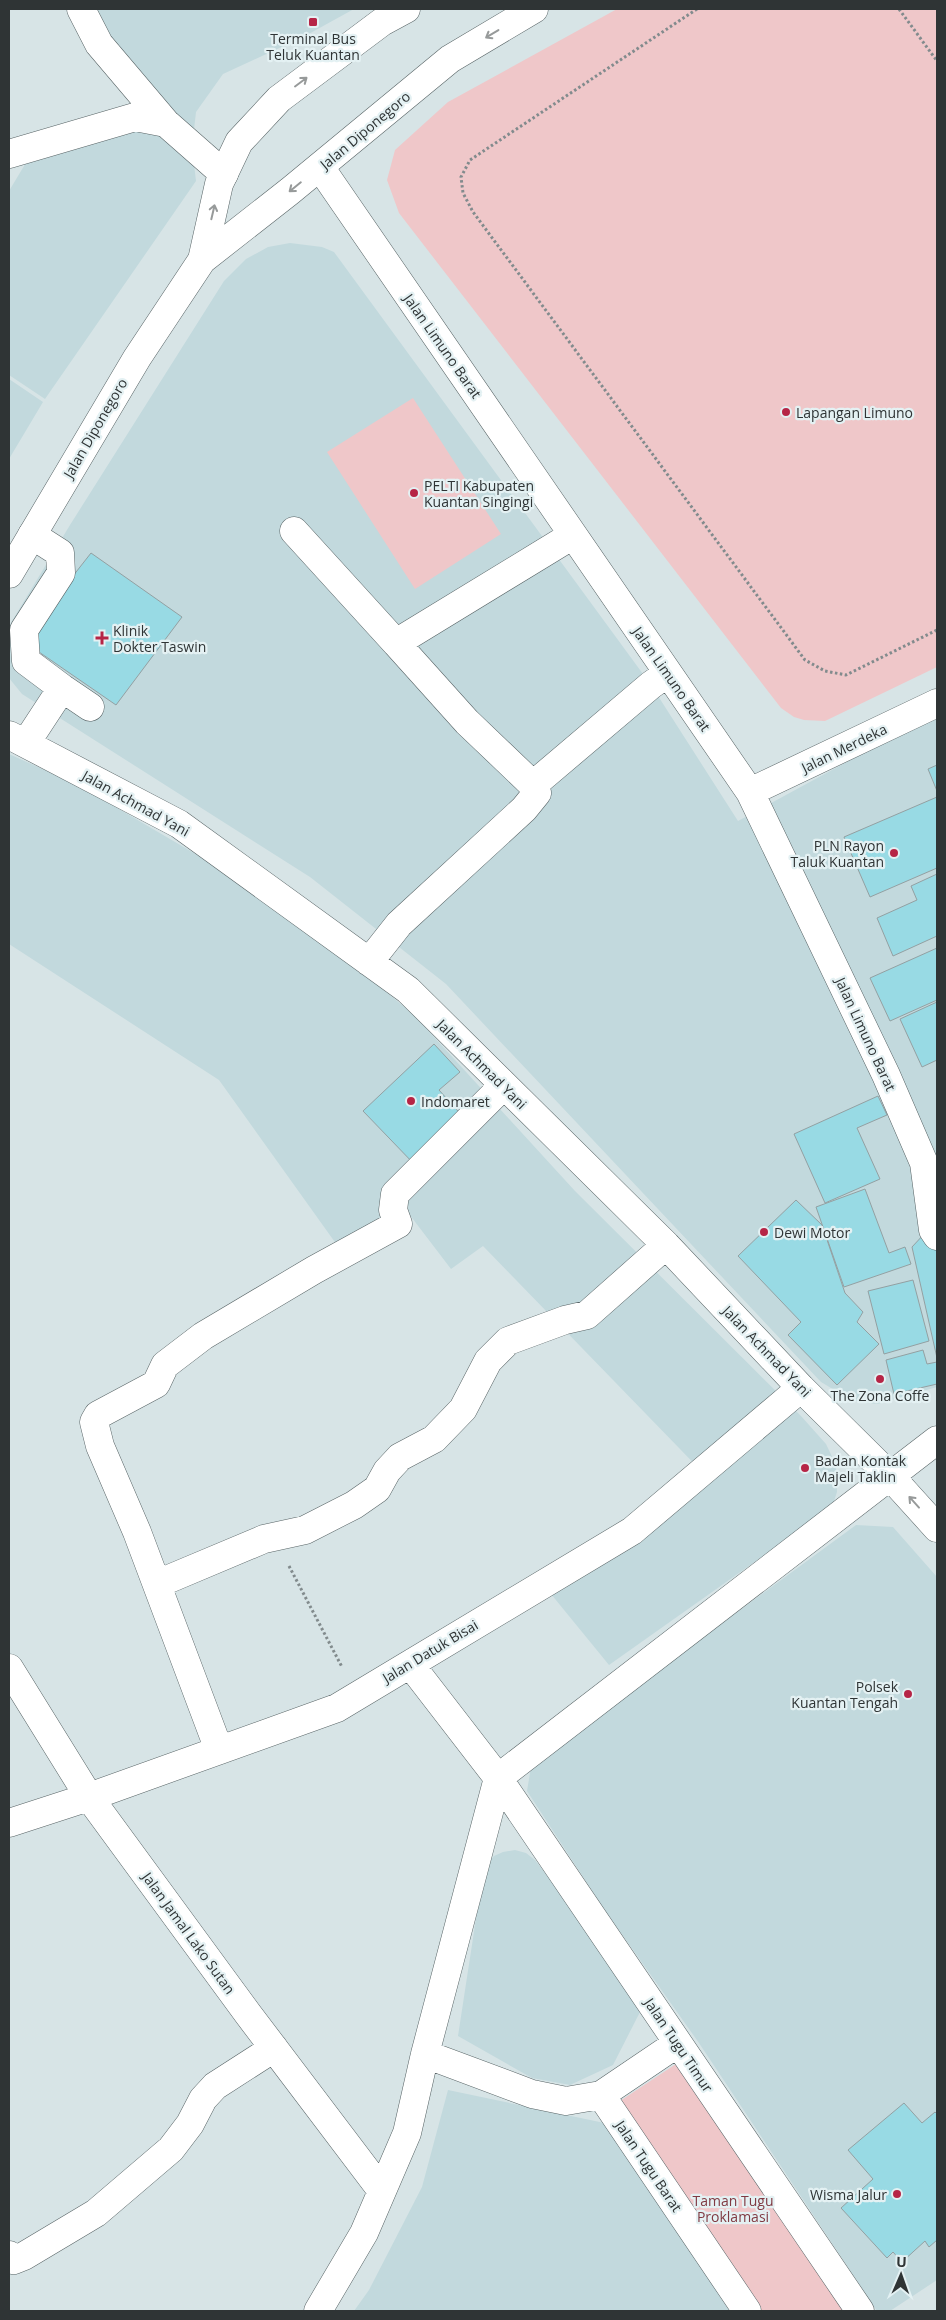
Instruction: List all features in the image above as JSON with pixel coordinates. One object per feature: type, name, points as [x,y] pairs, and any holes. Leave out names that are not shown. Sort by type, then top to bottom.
[{"type":"street","points":[[81,9],[99,44],[166,122],[224,174]]},
{"type":"street","name":"Jalan Diponegoro","points":[[202,260],[219,184],[239,142],[279,99],[382,22],[406,9]]},
{"type":"street","name":"Jalan Diponegoro","points":[[9,574],[136,358],[202,260],[320,167],[450,59],[534,9]]},
{"type":"street","points":[[9,154],[135,117],[166,122]]},
{"type":"street","name":"Jalan Limuno Barat","points":[[320,167],[750,792],[931,1169],[933,1230],[937,1236]]},
{"type":"street","points":[[294,531],[467,722],[533,785],[537,793],[524,809],[399,924],[369,962]]},
{"type":"street","points":[[396,643],[573,535]]},
{"type":"street","points":[[32,536],[60,553],[60,573],[24,630],[26,661],[90,707]]},
{"type":"street","points":[[533,785],[651,685],[668,673]]},
{"type":"street","points":[[17,739],[62,688]]},
{"type":"street","name":"Jalan Merdeka","points":[[750,792],[937,703]]},
{"type":"street","name":"Jalan Achmad Yani","points":[[17,739],[179,824],[408,990],[666,1245],[802,1388],[890,1476],[937,1528]]},
{"type":"street","points":[[219,1750],[157,1584],[100,1446],[94,1422],[98,1415],[156,1384],[165,1365],[204,1336],[314,1270],[398,1224],[393,1210],[395,1194],[504,1085]]},
{"type":"street","points":[[157,1584],[264,1539],[305,1530],[354,1505],[377,1489],[388,1471],[400,1457],[434,1439],[463,1409],[488,1361],[508,1341],[557,1322],[587,1315],[666,1245]]},
{"type":"street","name":"Jalan Datuk Bisai","points":[[9,1822],[89,1797],[337,1708],[632,1531],[802,1388]]},
{"type":"street","points":[[318,2311],[364,2233],[407,2132],[425,2054],[498,1778],[937,1440]]},
{"type":"street","name":"Jalan Tugu Timur","points":[[410,1664],[498,1778],[860,2311]]},
{"type":"street","name":"Jalan Jamal Lako Sutan","points":[[9,1668],[89,1797],[274,2048],[382,2190]]},
{"type":"street","points":[[425,2054],[532,2094],[566,2101],[601,2096],[678,2043]]},
{"type":"street","points":[[9,2255],[14,2260],[24,2256],[96,2213],[171,2148],[190,2124],[203,2100],[215,2086],[274,2048]]},
{"type":"street","name":"Jalan Tugu Barat","points":[[601,2096],[746,2311]]},
{"type":"path","points":[[697,9],[470,160],[460,177],[464,193],[473,212],[805,660],[825,671],[846,675],[937,630]]},
{"type":"path","points":[[899,9],[937,61]]},
{"type":"path","points":[[274,1537],[356,1696]]},
{"type":"shaded area","points":[[74,9],[354,9],[305,36],[223,74],[196,112],[192,147],[196,181],[45,399],[9,375],[9,191],[33,151],[148,113]]},
{"type":"shaded area","points":[[290,243],[322,247],[334,252],[651,685],[738,821],[937,713],[937,1387],[877,1404],[851,1400],[821,1382],[446,984],[310,877],[22,694],[9,678],[9,626],[70,525],[224,281],[246,259],[268,247]]},
{"type":"shaded area","points":[[9,379],[43,402],[9,459]]},
{"type":"shaded area","points":[[9,754],[78,785],[204,859],[364,974],[413,1014],[575,1191],[801,1416],[826,1444],[836,1465],[837,1492],[832,1507],[609,1665],[551,1594],[712,1482],[483,1246],[451,1269],[406,1210],[342,1252],[219,1080],[9,944]]},
{"type":"shaded area","points":[[856,1525],[893,1527],[937,1577],[937,2280],[890,2311],[877,2311],[699,2043],[604,1909],[527,1791],[531,1767],[547,1752]]},
{"type":"shaded area","points":[[515,1850],[526,1853],[535,1860],[639,1995],[640,2012],[613,2065],[570,2085],[532,2078],[458,2036],[483,1873],[486,1864],[494,1856]]},
{"type":"shaded area","points":[[448,2090],[614,2125],[740,2311],[354,2311],[369,2290],[422,2187]]},
{"type":"green space","name":"Lapangan Limuno","points":[[617,9],[937,9],[937,667],[825,721],[804,720],[794,717],[781,708],[399,213],[387,180],[395,150],[448,102]]},
{"type":"green space","name":"PELTI Kabupaten Kuantan Singingi","points":[[413,398],[501,534],[415,589],[327,452]]},
{"type":"green space","name":"Taman Tugu Proklamasi","points":[[682,2060],[851,2311],[753,2311],[614,2105]]},
{"type":"building","name":"Klinik Dokter Taswin","points":[[91,553],[182,617],[116,705],[39,652],[36,623]]},
{"type":"building","points":[[937,765],[937,791],[928,769]]},
{"type":"building","name":"PLN Rayon Taluk Kuantan","points":[[937,797],[937,868],[870,897],[844,837]]},
{"type":"building","points":[[937,874],[937,936],[893,956],[877,918],[917,900],[911,886]]},
{"type":"building","points":[[937,948],[937,1000],[890,1021],[870,978]]},
{"type":"building","points":[[937,1002],[937,1060],[922,1067],[900,1019]]},
{"type":"building","name":"Indomaret","points":[[434,1044],[460,1072],[439,1090],[465,1119],[416,1166],[363,1111]]},
{"type":"building","points":[[878,1096],[887,1115],[857,1128],[880,1179],[825,1203],[794,1134]]},
{"type":"building","points":[[865,1189],[889,1253],[905,1247],[911,1264],[844,1287],[816,1207]]},
{"type":"building","points":[[796,1200],[822,1225],[845,1293],[863,1312],[857,1322],[879,1344],[837,1385],[788,1335],[801,1322],[738,1256]]},
{"type":"building","points":[[925,1233],[937,1250],[937,1358],[912,1247]]},
{"type":"building","points":[[913,1280],[929,1341],[884,1354],[868,1291]]},
{"type":"building","points":[[923,1350],[927,1364],[937,1362],[937,1384],[894,1394],[886,1360]]},
{"type":"building","name":"Wisma Jalur","points":[[904,2103],[922,2123],[935,2112],[937,2114],[937,2240],[929,2247],[925,2241],[902,2262],[893,2252],[887,2258],[841,2208],[873,2179],[848,2150]]},
{"type":"place","name":"Terminal Bus Teluk Kuantan","points":[[313,22]]},
{"type":"place","name":"Lapangan Limuno","points":[[786,412]]},
{"type":"place","name":"PELTI Kabupaten Kuantan Singingi","points":[[414,493]]},
{"type":"place","name":"Klinik Dokter Taswin","points":[[102,638]]},
{"type":"place","name":"PLN Rayon Taluk Kuantan","points":[[894,853]]},
{"type":"place","name":"Indomaret","points":[[411,1101]]},
{"type":"place","name":"Dewi Motor","points":[[764,1232]]},
{"type":"place","name":"The Zona Coffe","points":[[880,1379]]},
{"type":"place","name":"Badan Kontak Majeli Taklin","points":[[805,1468]]},
{"type":"place","name":"Polsek Kuantan Tengah","points":[[908,1694]]},
{"type":"place","name":"Wisma Jalur","points":[[897,2194]]}]
